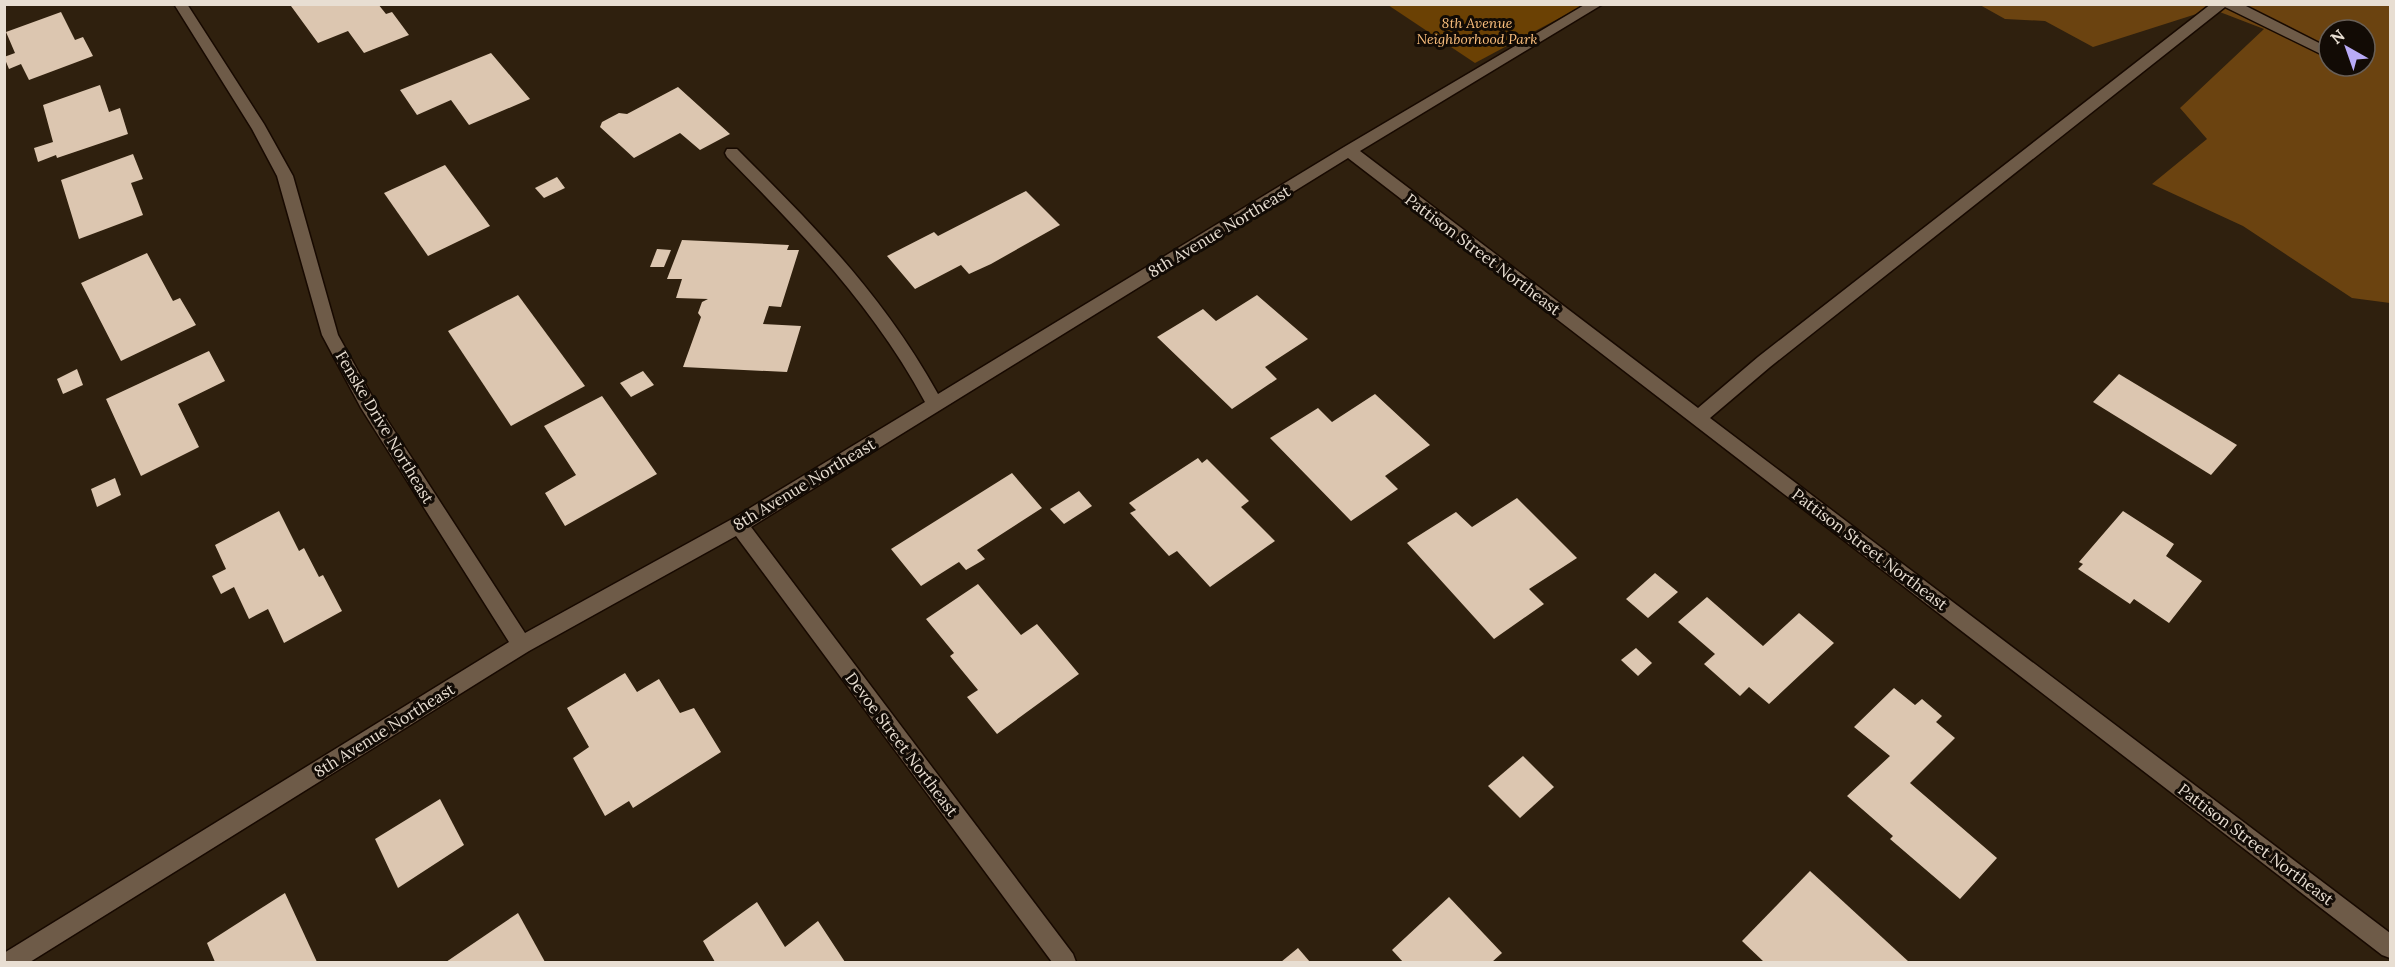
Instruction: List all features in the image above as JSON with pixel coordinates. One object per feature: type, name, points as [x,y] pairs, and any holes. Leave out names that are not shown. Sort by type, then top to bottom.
[{"type":"street","name":"Fenske Drive Northeast","points":[[180,4],[259,128],[285,176],[330,335],[335,345],[367,403],[522,645]]},
{"type":"street","name":"8th Avenue Northeast","points":[[10,963],[522,645],[739,525],[1349,151],[1597,4]]},
{"type":"street","points":[[1698,418],[1799,334],[2220,4]]},
{"type":"street","points":[[2230,4],[2317,48]]},
{"type":"street","name":"Pattison Street Northeast","points":[[1349,151],[2391,947]]},
{"type":"street","points":[[732,153],[798,220],[867,299],[906,352],[935,405]]},
{"type":"street","name":"Devoe Street Northeast","points":[[739,525],[1065,963]]},
{"type":"green space","name":"8th Avenue Neighborhood Park","points":[[1388,4],[1584,5],[1475,63]]},
{"type":"shaded area","points":[[1980,5],[2390,5],[2390,303],[2352,298],[2243,226],[2152,184],[2207,139],[2180,108],[2264,29],[2212,9],[2093,47],[2045,21],[2005,19]]},
{"type":"building","points":[[295,4],[378,4],[386,14],[392,12],[409,35],[364,53],[348,31],[318,43],[291,6]]},
{"type":"building","points":[[61,12],[75,40],[83,37],[93,56],[29,80],[21,64],[9,69],[4,57],[15,53],[6,32]]},
{"type":"building","points":[[491,53],[530,99],[469,125],[451,100],[417,115],[400,90]]},
{"type":"building","points":[[100,85],[109,112],[120,108],[128,134],[57,158],[56,155],[38,162],[34,148],[53,142],[43,105]]},
{"type":"building","points":[[678,87],[730,134],[700,150],[680,133],[634,158],[600,127],[602,122],[619,113],[627,114]]},
{"type":"building","points":[[133,154],[143,179],[131,183],[143,215],[79,239],[61,180]]},
{"type":"building","points":[[445,165],[490,226],[428,256],[384,193]]},
{"type":"building","points":[[557,177],[565,188],[544,198],[535,188]]},
{"type":"building","points":[[1026,191],[1060,225],[991,264],[969,274],[961,265],[915,289],[887,256],[934,232],[938,236]]},
{"type":"building","points":[[682,240],[789,245],[787,250],[799,250],[781,307],[769,306],[763,324],[801,326],[787,372],[683,367],[701,317],[698,313],[702,302],[708,299],[676,298],[682,279],[667,279]]},
{"type":"building","points":[[657,249],[671,250],[664,267],[650,267]]},
{"type":"building","points":[[147,253],[173,301],[180,298],[196,325],[121,361],[81,283]]},
{"type":"building","points":[[518,295],[585,386],[511,426],[448,331]]},
{"type":"building","points":[[1257,295],[1308,339],[1265,367],[1277,379],[1232,409],[1157,337],[1203,309],[1216,321]]},
{"type":"building","points":[[209,351],[225,381],[178,404],[199,447],[141,476],[106,399]]},
{"type":"building","points":[[77,369],[83,385],[63,394],[57,379]]},
{"type":"building","points":[[643,371],[654,385],[631,397],[620,383]]},
{"type":"building","points":[[2119,374],[2237,445],[2211,475],[2093,402]]},
{"type":"building","points":[[1375,394],[1430,445],[1385,476],[1398,489],[1351,521],[1270,438],[1318,408],[1332,422]]},
{"type":"building","points":[[602,396],[657,474],[565,526],[545,493],[576,475],[544,426]]},
{"type":"building","points":[[1198,458],[1202,463],[1207,459],[1249,501],[1241,507],[1275,541],[1210,587],[1177,551],[1169,556],[1130,513],[1136,510],[1129,503]]},
{"type":"building","points":[[1012,473],[1042,508],[977,550],[985,559],[966,570],[959,562],[921,586],[891,549]]},
{"type":"building","points":[[115,478],[121,495],[97,507],[91,489]]},
{"type":"building","points":[[1079,491],[1092,506],[1064,524],[1050,509]]},
{"type":"building","points":[[1517,498],[1577,558],[1529,589],[1544,604],[1494,639],[1407,543],[1456,512],[1472,527]]},
{"type":"building","points":[[279,511],[299,551],[304,548],[319,577],[323,575],[342,611],[284,643],[268,609],[249,619],[234,587],[221,594],[212,576],[226,569],[215,545]]},
{"type":"building","points":[[2123,511],[2174,544],[2166,556],[2202,581],[2169,623],[2134,599],[2130,604],[2078,569],[2083,564],[2079,562]]},
{"type":"building","points":[[1655,573],[1678,592],[1648,618],[1626,599]]},
{"type":"building","points":[[978,584],[1021,635],[1037,624],[1079,674],[997,734],[967,697],[978,690],[950,656],[954,653],[926,619]]},
{"type":"building","points":[[1707,597],[1763,646],[1799,613],[1834,643],[1769,704],[1749,687],[1740,696],[1704,664],[1715,654],[1678,622]]},
{"type":"building","points":[[1636,648],[1652,663],[1638,676],[1621,660]]},
{"type":"building","points":[[625,673],[637,692],[659,679],[680,713],[694,708],[721,752],[633,808],[629,801],[605,816],[573,758],[589,747],[567,708]]},
{"type":"building","points":[[1894,688],[1915,705],[1922,699],[1942,716],[1936,722],[1955,738],[1910,783],[1997,858],[1960,899],[1890,839],[1893,836],[1847,796],[1890,756],[1854,727]]},
{"type":"building","points":[[1523,756],[1554,787],[1520,818],[1488,786]]},
{"type":"building","points":[[440,799],[464,845],[398,888],[375,839]]},
{"type":"building","points":[[1810,871],[1909,962],[1764,962],[1742,941]]},
{"type":"building","points":[[285,893],[317,962],[215,962],[207,943]]},
{"type":"building","points":[[1449,897],[1502,953],[1492,962],[1403,962],[1392,950]]},
{"type":"building","points":[[757,902],[785,947],[818,921],[845,962],[715,962],[703,941]]},
{"type":"building","points":[[518,913],[545,962],[446,962]]},
{"type":"building","points":[[1298,948],[1310,962],[1281,962]]}]
